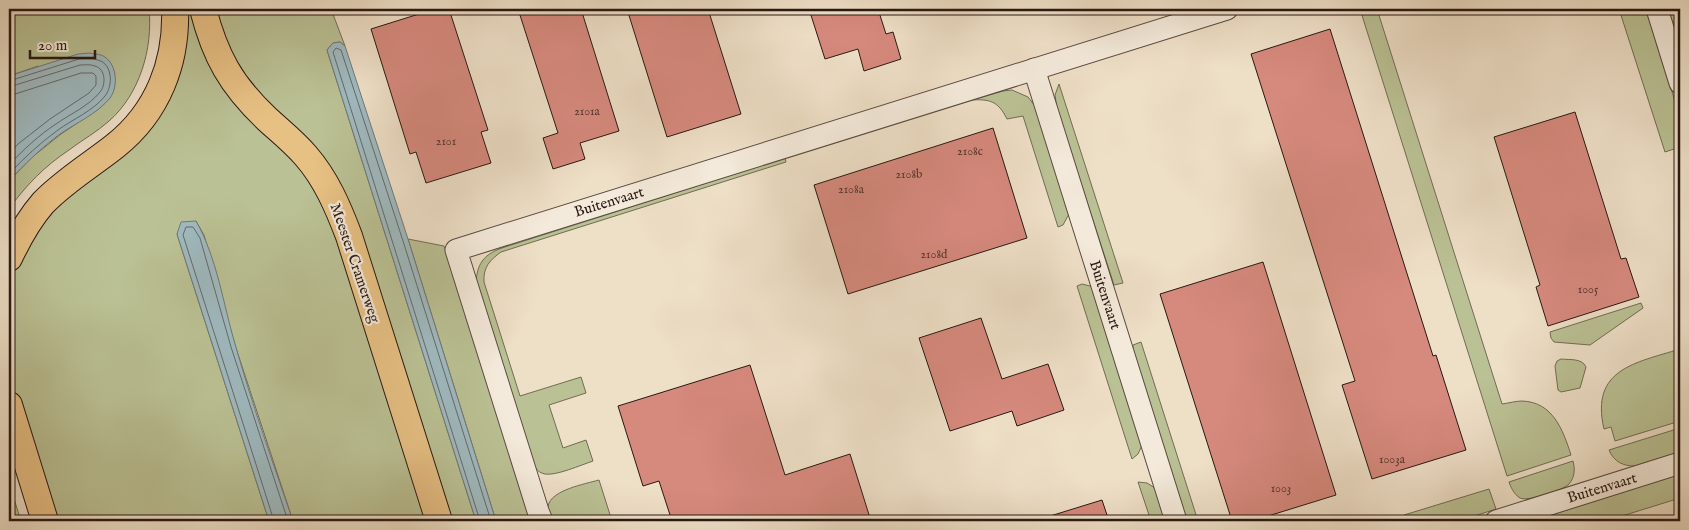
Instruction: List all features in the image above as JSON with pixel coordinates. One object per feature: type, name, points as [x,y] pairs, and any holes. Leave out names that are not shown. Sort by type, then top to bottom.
[{"type":"main road","points":[[9,258],[20,235],[42,204],[64,183],[131,132],[154,102],[171,61],[174,44],[175,9]]},
{"type":"main road","name":"Meester Cramerweg","points":[[203,9],[215,47],[234,84],[306,156],[320,175],[337,207],[349,236],[440,521]]},
{"type":"main road","points":[[9,405],[46,521]]},
{"type":"street","name":"Buitenvaart","points":[[542,521],[456,250],[1227,9]]},
{"type":"street","points":[[1657,9],[1680,83]]},
{"type":"street","name":"Buitenvaart","points":[[1034,69],[1176,521]]},
{"type":"street","name":"Buitenvaart","points":[[1496,521],[1680,463]]},
{"type":"green space","points":[[9,9],[149,9],[150,24],[149,39],[142,70],[129,98],[120,110],[104,125],[44,169],[9,209],[9,181],[31,158],[61,134],[101,107],[38,66],[9,76]]},
{"type":"green space","points":[[184,9],[194,9],[326,202],[431,521],[293,521],[235,345],[204,235],[196,221],[177,234],[269,521],[54,521],[9,376],[9,283],[16,262],[49,209],[120,152]]},
{"type":"green space","points":[[211,9],[331,9],[345,46],[340,42],[333,43],[327,50],[476,521],[447,521],[356,233],[246,85]]},
{"type":"green space","points":[[1360,9],[1377,9],[1502,404],[1522,401],[1542,406],[1560,427],[1571,455],[1507,476]]},
{"type":"green space","points":[[1619,9],[1646,9],[1680,117],[1680,147],[1665,152]]},
{"type":"green space","points":[[1668,9],[1680,9],[1680,27],[1672,22]]},
{"type":"green space","points":[[1059,84],[1123,283],[1114,285],[1057,109],[1055,95]]},
{"type":"green space","points":[[1012,90],[1028,97],[1035,106],[1069,214],[1063,225],[1058,227],[1023,116],[1007,119],[1000,108],[993,102],[971,100]]},
{"type":"green space","points":[[785,158],[786,162],[501,252],[491,261],[486,268],[484,282],[520,396],[581,377],[586,393],[549,405],[563,448],[586,440],[593,461],[555,473],[545,474],[539,472],[533,464],[476,287],[477,272],[482,261],[491,253],[505,247]]},
{"type":"green space","points":[[408,239],[444,246],[531,521],[496,521]]},
{"type":"green space","points":[[1082,284],[1090,286],[1094,290],[1142,445],[1138,454],[1132,459],[1077,286]]},
{"type":"green space","points":[[1641,303],[1643,308],[1590,345],[1554,342],[1551,338],[1550,332]]},
{"type":"green space","points":[[1141,342],[1198,521],[1187,521],[1133,350],[1133,345]]},
{"type":"green space","points":[[1680,349],[1680,421],[1615,441],[1611,427],[1604,429],[1601,409],[1604,393],[1610,381],[1632,365]]},
{"type":"green space","points":[[1561,359],[1582,362],[1586,367],[1580,388],[1561,392],[1558,390],[1555,366],[1557,361]]},
{"type":"green space","points":[[1680,428],[1680,452],[1635,466],[1619,462],[1613,458],[1609,450]]},
{"type":"green space","points":[[1573,461],[1574,473],[1569,484],[1545,495],[1520,498],[1513,491],[1509,482]]},
{"type":"green space","points":[[1680,474],[1680,498],[1606,521],[1532,521]]},
{"type":"green space","points":[[599,480],[612,521],[551,521],[548,512],[550,500],[569,488]]},
{"type":"green space","points":[[1138,482],[1147,483],[1155,488],[1167,521],[1151,521]]},
{"type":"green space","points":[[9,483],[21,521],[9,521]]},
{"type":"green space","points":[[1489,489],[1496,509],[1459,521],[1406,521],[1404,515]]},
{"type":"water","points":[[340,42],[345,46],[408,239],[496,521],[476,521],[327,50],[333,43]]},
{"type":"water","points":[[90,53],[106,58],[113,68],[115,87],[110,98],[93,114],[46,145],[9,181],[9,76],[78,54]]},
{"type":"water","points":[[196,221],[214,265],[248,389],[293,521],[269,521],[177,234],[181,222]]},
{"type":"building","points":[[435,9],[449,9],[488,130],[481,132],[491,163],[426,183],[416,152],[410,154],[371,29]]},
{"type":"building","points":[[518,9],[581,9],[619,131],[580,143],[585,159],[553,169],[543,138],[558,133]]},
{"type":"building","points":[[627,9],[708,9],[741,114],[667,137]]},
{"type":"building","points":[[809,9],[878,9],[886,34],[893,32],[901,59],[864,71],[858,49],[825,59]]},
{"type":"building","points":[[1330,29],[1433,356],[1436,355],[1466,450],[1372,479],[1342,385],[1355,381],[1251,54]]},
{"type":"building","points":[[1575,112],[1621,259],[1626,258],[1639,297],[1548,326],[1536,287],[1540,285],[1494,137]]},
{"type":"building","points":[[993,128],[1027,238],[848,294],[814,185]]},
{"type":"building","points":[[1263,262],[1336,495],[1252,521],[1232,521],[1160,294]]},
{"type":"building","points":[[981,318],[1002,379],[1048,364],[1064,410],[1017,426],[1012,411],[950,431],[919,338]]},
{"type":"building","points":[[750,365],[785,475],[850,454],[870,518],[860,521],[672,521],[659,481],[643,486],[618,406]]},
{"type":"building","points":[[1102,500],[1109,521],[1047,521],[1047,517]]}]
